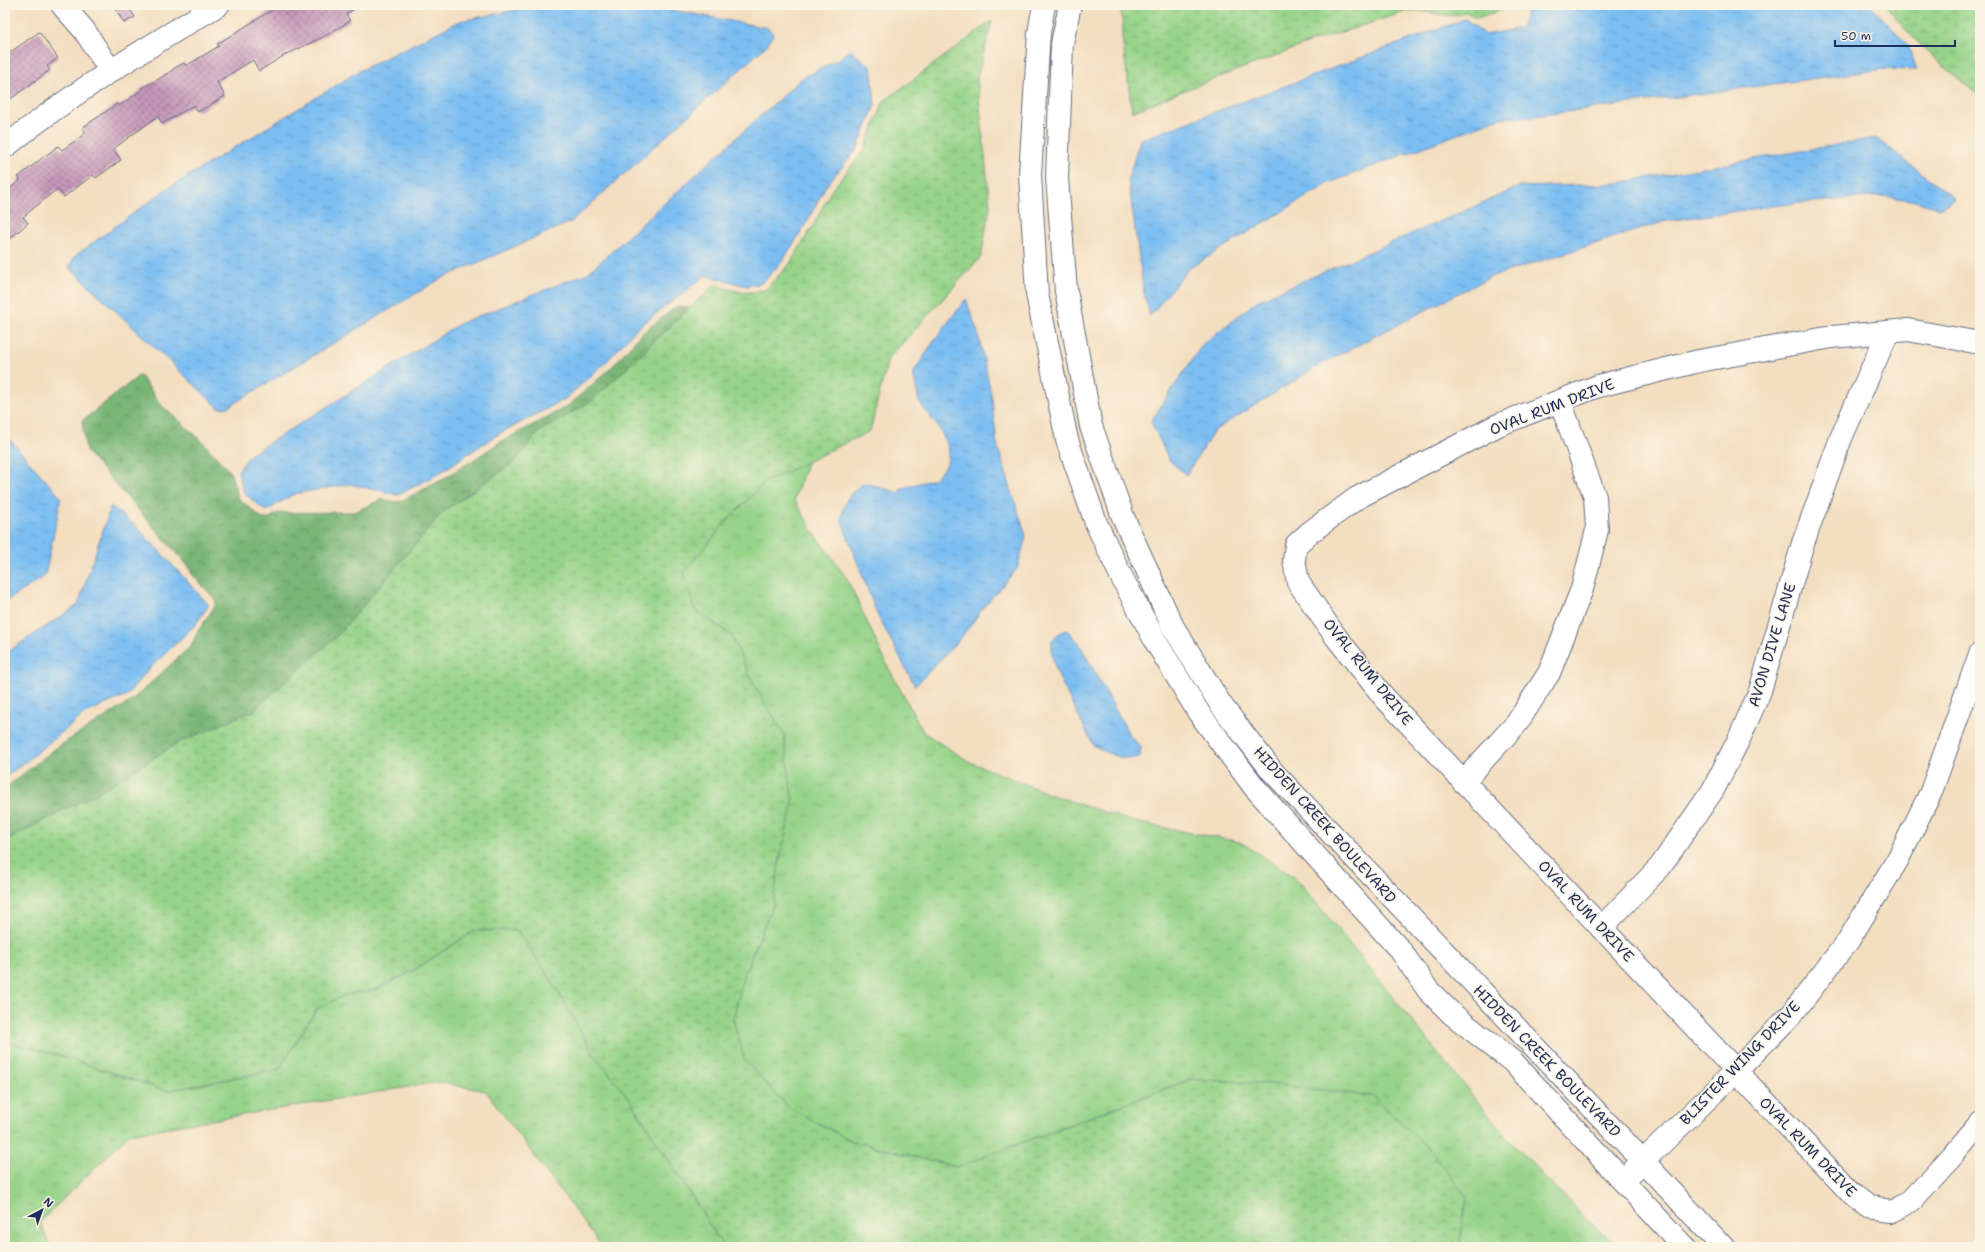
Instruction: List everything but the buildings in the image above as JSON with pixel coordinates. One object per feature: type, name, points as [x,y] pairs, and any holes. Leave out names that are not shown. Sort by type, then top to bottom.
[{"type":"street","points":[[62,5],[80,25],[110,70]]},
{"type":"street","points":[[5,147],[44,115],[110,70],[218,5]]},
{"type":"street","name":"HIDDEN CREEK BOULEVARD","points":[[1044,5],[1039,33],[1030,174],[1037,294],[1067,440],[1096,523],[1120,576],[1156,642],[1199,713],[1255,788],[1401,951],[1428,990],[1452,1014],[1512,1061],[1622,1182],[1684,1247]]},
{"type":"street","name":"HIDDEN CREEK BOULEVARD","points":[[1070,5],[1062,44],[1057,178],[1066,291],[1091,426],[1123,516],[1172,625],[1221,705],[1273,772],[1723,1247]]},
{"type":"street","name":"OVAL RUM DRIVE","points":[[1980,343],[1908,330],[1832,337],[1699,361],[1598,386],[1498,425],[1357,498],[1309,533],[1296,545],[1294,560],[1298,582],[1336,637],[1384,697],[1852,1194],[1869,1207],[1892,1210],[1911,1202],[1980,1123]]},
{"type":"street","name":"AVON DIVE LANE","points":[[1601,928],[1660,867],[1713,790],[1739,739],[1760,691],[1803,543],[1841,438],[1888,332]]},
{"type":"street","points":[[1464,782],[1517,724],[1549,674],[1582,589],[1597,530],[1596,497],[1560,401]]},
{"type":"street","name":"BLISTER WING DRIVE","points":[[1622,1182],[1792,1014],[1848,941],[1898,858],[1931,792],[1980,654]]},
{"type":"green space","points":[[1120,5],[1521,5],[1476,18],[1466,12],[1454,16],[1411,10],[1317,40],[1132,112],[1122,37],[1123,27]]},
{"type":"green space","points":[[1886,5],[1980,5],[1980,96],[1942,65],[1918,42],[1906,30]]},
{"type":"green space","points":[[992,21],[977,78],[990,206],[981,257],[888,359],[870,431],[764,483],[724,524],[684,572],[694,609],[731,635],[755,687],[784,734],[793,805],[780,857],[773,904],[744,975],[733,1019],[745,1061],[789,1108],[852,1141],[957,1167],[1191,1079],[1271,1084],[1373,1096],[1431,1151],[1467,1197],[1459,1247],[724,1247],[631,1101],[593,1053],[552,981],[517,930],[474,931],[414,970],[375,990],[344,995],[317,1009],[279,1069],[167,1091],[61,1056],[5,1041],[5,841],[99,792],[178,743],[253,711],[338,635],[443,512],[514,462],[540,431],[592,401],[714,285],[744,293],[765,290],[789,265],[813,226],[831,191],[864,151],[883,102]]},
{"type":"green space","points":[[676,307],[691,307],[592,401],[540,431],[514,462],[443,512],[338,635],[253,711],[178,743],[99,792],[5,841],[5,786],[9,785],[56,748],[131,701],[191,646],[197,633],[216,604],[215,599],[192,574],[189,567],[86,451],[82,421],[140,375],[161,405],[200,439],[230,472],[239,499],[263,519],[268,519],[278,513],[355,512],[382,499],[396,502],[401,501],[442,480],[499,443],[568,406],[611,368],[640,335]]},
{"type":"green space","points":[[808,461],[794,499],[812,530],[847,579],[888,667],[924,733],[970,762],[1052,795],[1134,822],[1240,842],[1297,879],[1507,1138],[1585,1218],[1619,1247],[1459,1247],[1467,1197],[1191,1079],[957,1167],[852,1141],[789,1108],[745,1061],[733,1019],[744,975],[773,904],[780,857],[784,734],[755,687],[731,635],[694,609],[684,572],[724,524],[764,483]]},
{"type":"green space","points":[[517,930],[552,981],[593,1053],[631,1101],[724,1247],[602,1247],[486,1091],[438,1082],[129,1134],[40,1222],[50,1247],[5,1247],[5,1041],[61,1056],[167,1091],[279,1069],[317,1009],[344,995],[376,990],[414,970],[474,931]]},
{"type":"water","points":[[541,5],[645,5],[768,28],[773,34],[767,45],[571,222],[440,279],[228,407],[219,408],[69,267],[75,256],[164,191],[361,70],[460,21]]},
{"type":"water","points":[[1529,5],[1870,5],[1907,44],[1917,70],[1885,69],[1528,117],[1500,118],[1329,183],[1188,269],[1150,316],[1144,294],[1128,179],[1140,140],[1465,19],[1485,35],[1521,28]]},
{"type":"water","points":[[850,50],[871,67],[875,105],[857,149],[825,187],[807,222],[782,262],[762,283],[747,286],[706,275],[635,330],[606,362],[565,399],[495,436],[438,474],[398,495],[350,484],[294,494],[266,511],[244,493],[238,471],[250,455],[461,323],[588,273],[801,79],[839,59]]},
{"type":"water","points":[[1876,138],[1955,199],[1939,208],[1911,200],[1882,196],[1780,205],[1666,221],[1490,277],[1323,363],[1215,430],[1186,475],[1169,460],[1151,421],[1202,345],[1257,301],[1519,187],[1611,184]]},
{"type":"water","points":[[966,299],[977,330],[985,365],[992,399],[997,445],[1026,536],[1017,569],[986,604],[960,639],[915,686],[877,614],[841,519],[846,502],[855,489],[860,486],[866,483],[899,493],[901,491],[900,489],[934,479],[947,465],[949,448],[939,428],[919,402],[913,373],[939,334]]},
{"type":"water","points":[[5,434],[61,498],[45,576],[5,602]]},
{"type":"water","points":[[111,506],[140,530],[209,605],[195,625],[146,672],[127,695],[86,713],[5,778],[5,654],[78,605]]},
{"type":"water","points":[[1067,630],[1079,643],[1130,736],[1141,747],[1140,757],[1128,758],[1116,756],[1093,745],[1057,673],[1052,656],[1052,640],[1058,634]]}]
